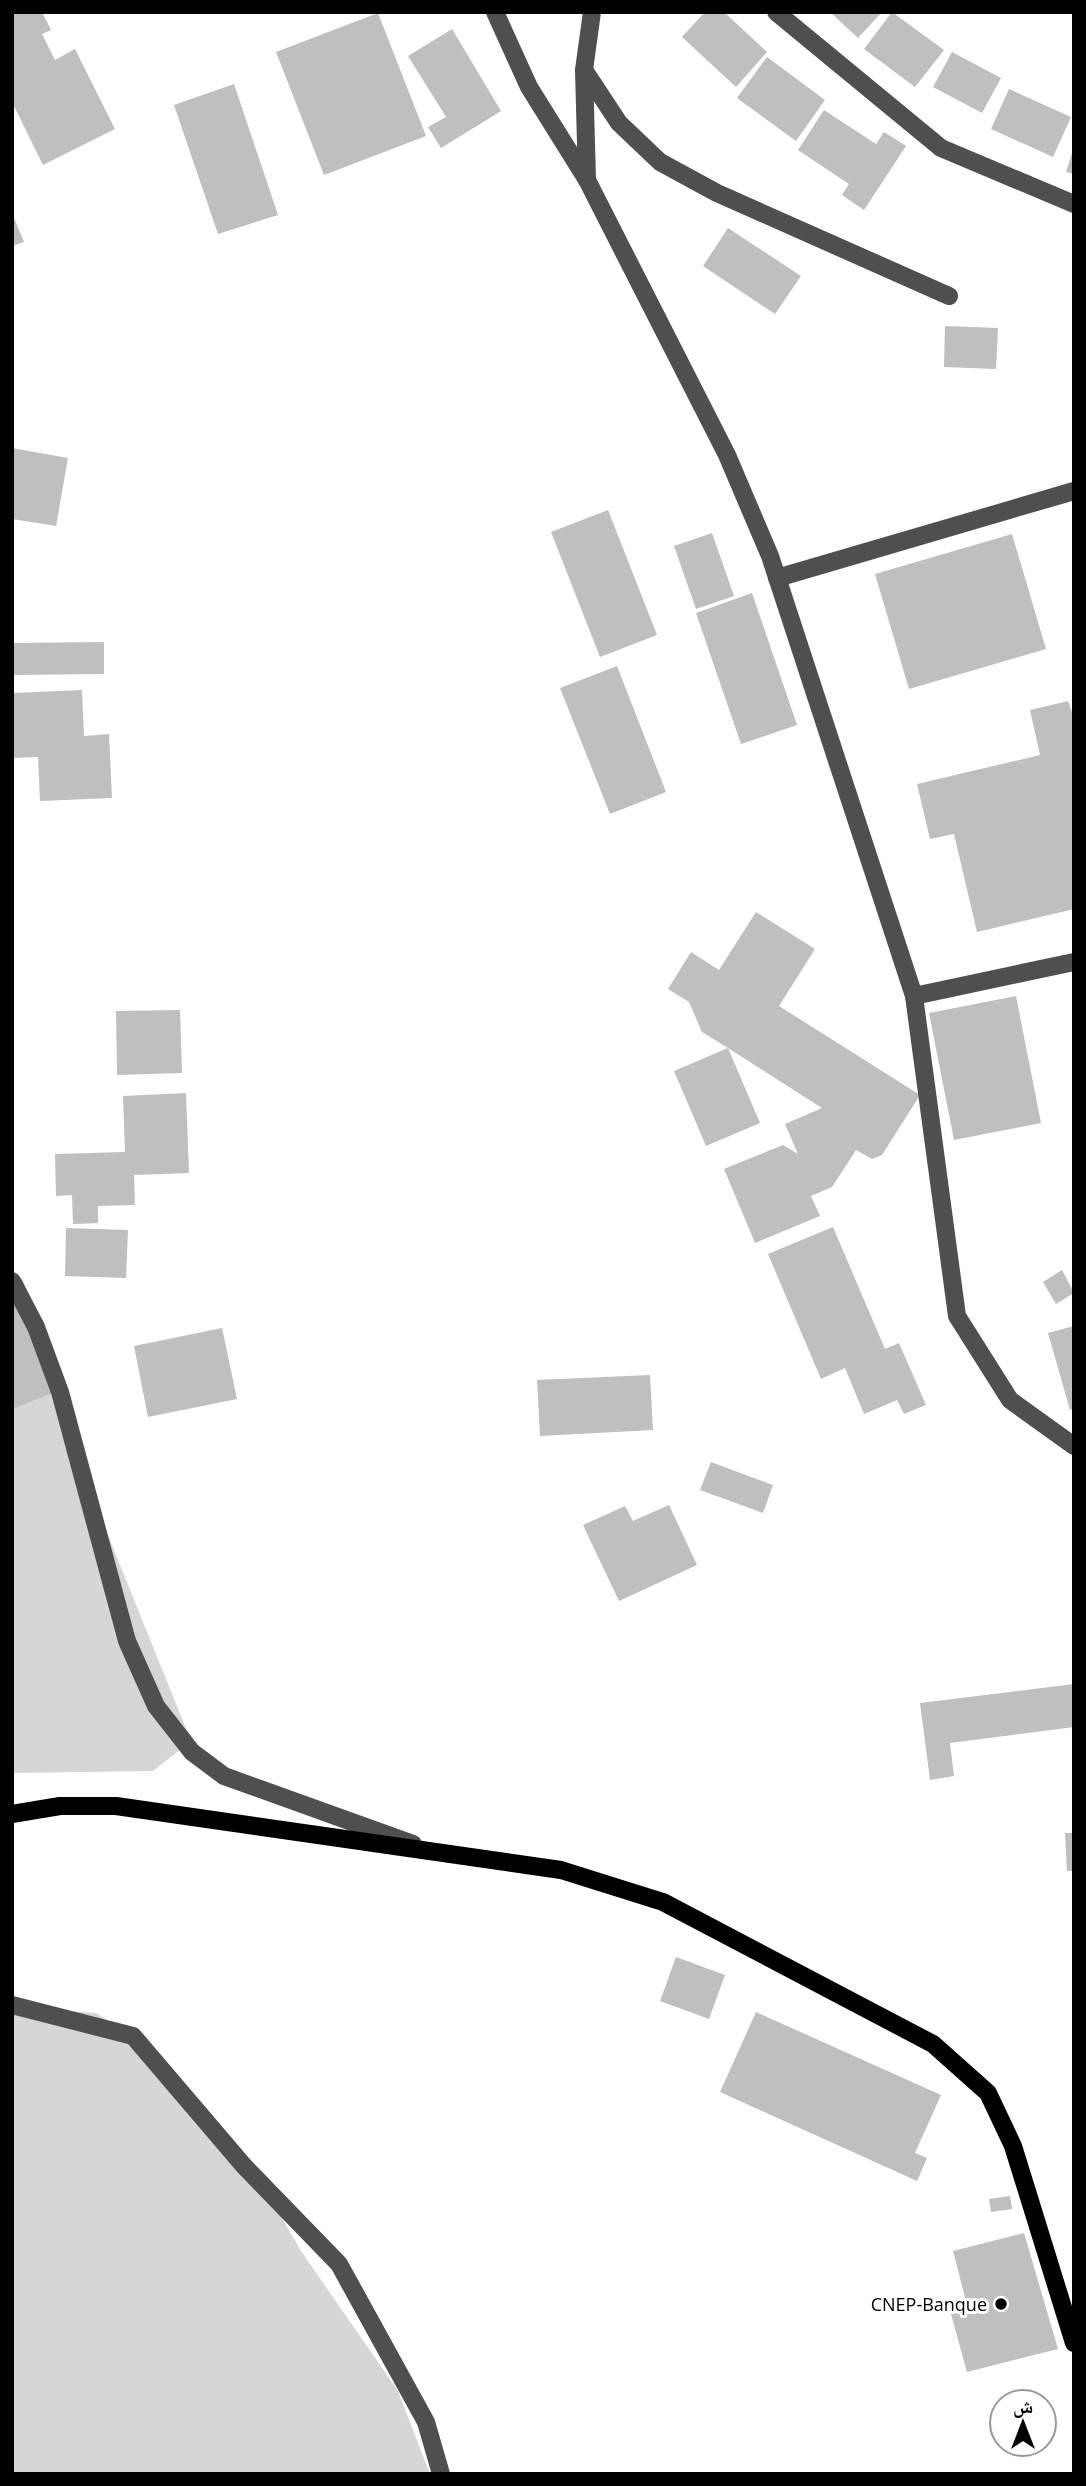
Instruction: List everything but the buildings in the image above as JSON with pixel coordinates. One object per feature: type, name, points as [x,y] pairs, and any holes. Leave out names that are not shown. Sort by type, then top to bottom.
[{"type":"main road","points":[[12,1814],[60,1807],[116,1806],[561,1870],[663,1902],[933,2044],[988,2093],[1013,2146],[1074,2343]]},
{"type":"street","points":[[495,12],[529,87],[587,180],[727,456],[777,578],[914,996],[957,1316],[1010,1400],[1074,1446]]},
{"type":"street","points":[[587,180],[584,70],[592,12]]},
{"type":"street","points":[[776,12],[941,148],[1074,204]]},
{"type":"street","points":[[584,70],[619,122],[660,162],[717,193],[949,296]]},
{"type":"street","points":[[777,578],[1074,491]]},
{"type":"street","points":[[914,996],[1074,962]]},
{"type":"street","points":[[12,1282],[36,1327],[60,1392],[127,1641],[156,1706],[192,1752],[224,1776],[430,1851]]},
{"type":"street","points":[[12,2005],[133,2036],[244,2166],[339,2264],[426,2422],[440,2474]]},
{"type":"shaded area","points":[[12,1297],[191,1741],[153,1771],[12,1773]]},
{"type":"shaded area","points":[[12,2007],[96,2013],[145,2045],[253,2168],[301,2251],[398,2391],[430,2474],[12,2474]]},
{"type":"place","name":"CNEP-Banque","points":[[1001,2304]]}]
